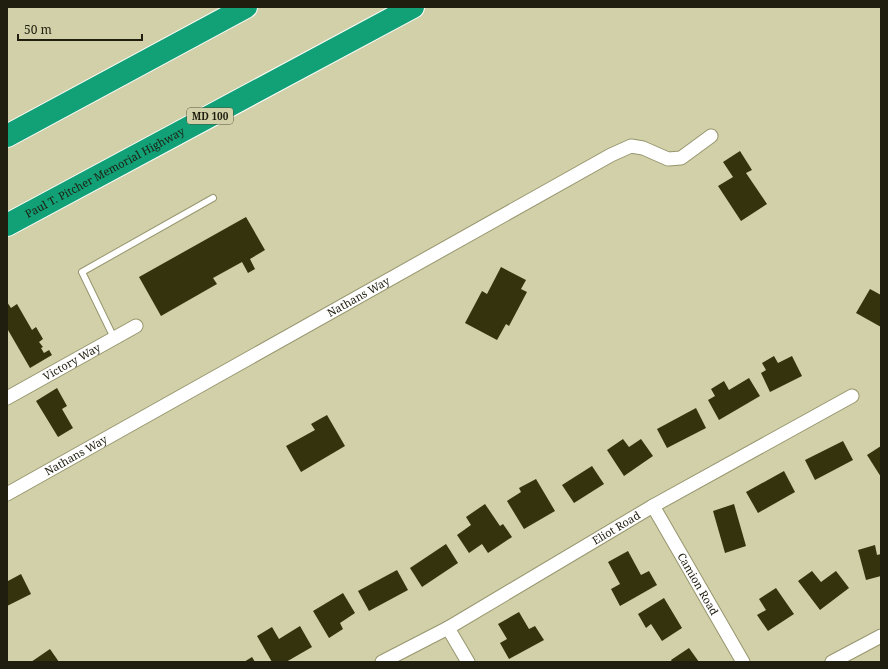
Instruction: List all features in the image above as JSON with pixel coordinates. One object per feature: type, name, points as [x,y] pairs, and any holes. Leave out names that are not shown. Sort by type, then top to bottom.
[{"type":"highway","points":[[75,99],[235,7]]},
{"type":"highway","points":[[7,136],[246,7]]},
{"type":"highway","name":"Paul T. Pitcher Memorial Highway","points":[[7,225],[413,7]]},
{"type":"street","name":"Nathans Way","points":[[7,494],[611,155],[631,146],[643,148],[668,159],[681,158],[712,136]]},
{"type":"street","name":"Victory Way","points":[[7,398],[136,326]]},
{"type":"street","name":"Eliot Road","points":[[382,662],[448,628],[653,506],[852,396]]},
{"type":"street","name":"Camion Road","points":[[653,506],[743,662]]},
{"type":"street","points":[[448,628],[468,662]]},
{"type":"street","points":[[832,662],[881,636]]},
{"type":"lane","points":[[114,338],[82,272],[213,198]]},
{"type":"building","points":[[740,151],[752,170],[746,173],[767,204],[741,221],[718,186],[733,177],[723,162]]},
{"type":"building","points":[[246,217],[265,250],[250,259],[255,269],[248,273],[242,262],[213,278],[217,284],[161,316],[139,277]]},
{"type":"building","points":[[501,267],[526,280],[521,289],[527,292],[509,326],[506,324],[497,340],[465,323],[482,291],[487,294]]},
{"type":"building","points":[[870,289],[881,295],[881,327],[856,313]]},
{"type":"building","points":[[7,302],[11,308],[17,304],[32,330],[36,327],[43,339],[39,342],[43,347],[41,348],[44,353],[49,350],[52,355],[30,368],[8,330],[7,331]]},
{"type":"building","points":[[774,356],[778,363],[792,356],[802,376],[770,392],[761,373],[766,370],[762,363]]},
{"type":"building","points":[[749,378],[760,396],[719,420],[708,400],[715,396],[711,389],[724,381],[729,390]]},
{"type":"building","points":[[57,388],[67,406],[62,409],[73,428],[58,437],[36,401]]},
{"type":"building","points":[[696,408],[706,428],[667,448],[657,429]]},
{"type":"building","points":[[327,415],[345,446],[301,472],[286,446],[315,430],[311,424]]},
{"type":"building","points":[[623,439],[629,447],[641,439],[653,456],[624,476],[607,450]]},
{"type":"building","points":[[843,441],[853,460],[815,480],[805,460]]},
{"type":"building","points":[[881,446],[881,477],[867,455]]},
{"type":"building","points":[[592,466],[604,484],[574,503],[562,485]]},
{"type":"building","points":[[784,471],[795,492],[758,513],[746,492]]},
{"type":"building","points":[[536,479],[555,511],[524,529],[507,501],[521,492],[519,488]]},
{"type":"building","points":[[485,504],[500,526],[503,524],[512,537],[488,553],[482,544],[469,553],[457,535],[471,525],[466,517]]},
{"type":"building","points":[[734,504],[746,546],[725,553],[713,511]]},
{"type":"building","points":[[446,544],[458,563],[422,587],[410,568]]},
{"type":"building","points":[[875,545],[877,555],[881,554],[881,576],[866,580],[858,550]]},
{"type":"building","points":[[628,551],[641,575],[649,571],[657,585],[620,606],[611,589],[620,584],[608,562]]},
{"type":"building","points":[[397,570],[408,590],[369,611],[358,591]]},
{"type":"building","points":[[812,571],[821,582],[836,571],[849,588],[820,610],[798,581]]},
{"type":"building","points":[[21,574],[31,594],[7,606],[7,580],[8,581]]},
{"type":"building","points":[[776,588],[794,614],[768,631],[757,615],[766,610],[759,599]]},
{"type":"building","points":[[343,593],[355,613],[340,623],[343,629],[329,638],[313,611]]},
{"type":"building","points":[[664,598],[682,628],[662,641],[651,624],[646,628],[638,614]]},
{"type":"building","points":[[519,612],[529,629],[535,626],[544,640],[509,659],[500,643],[507,639],[498,624]]},
{"type":"building","points":[[300,626],[312,647],[286,662],[272,662],[257,636],[272,627],[279,639]]},
{"type":"building","points":[[689,648],[699,662],[672,662],[671,660]]},
{"type":"building","points":[[50,649],[59,662],[31,662]]},
{"type":"building","points":[[252,657],[255,662],[244,662]]}]
